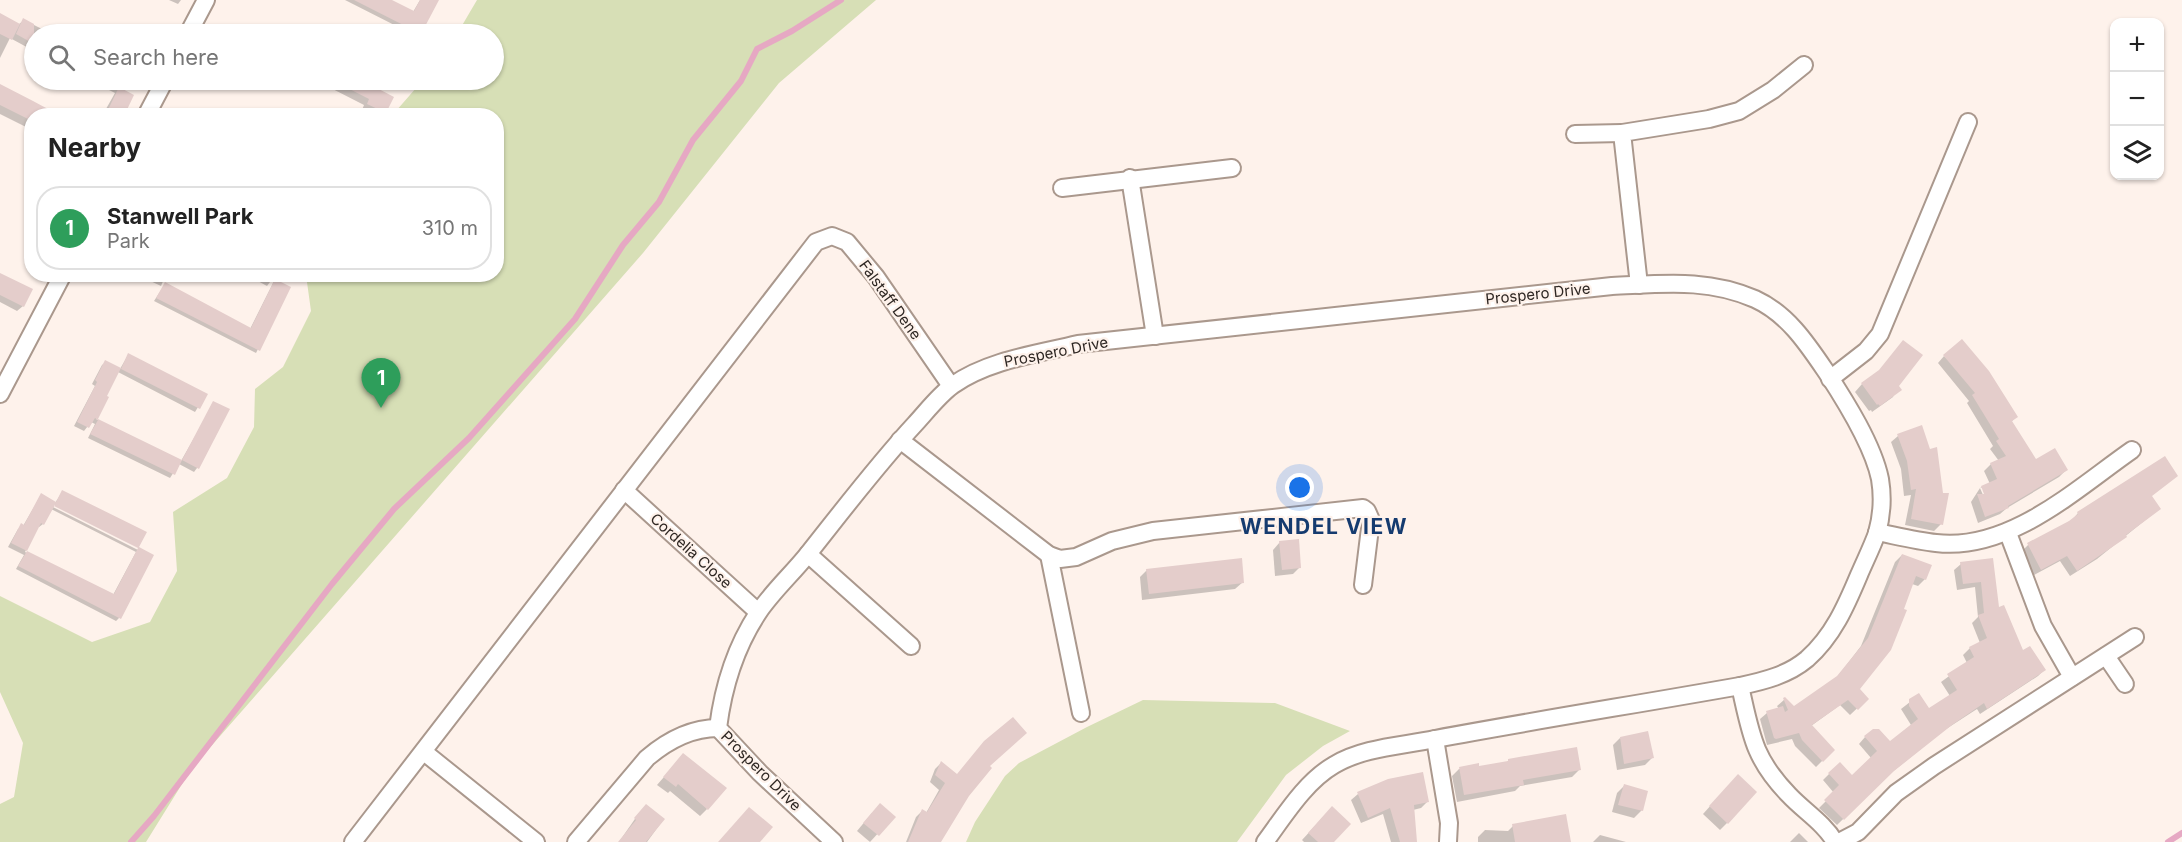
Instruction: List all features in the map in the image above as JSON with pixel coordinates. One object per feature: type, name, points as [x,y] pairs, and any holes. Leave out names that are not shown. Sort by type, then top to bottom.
[{"type":"street","points":[[193,24],[206,0]]},
{"type":"street","points":[[1575,134],[1622,132],[1708,119],[1739,111],[1773,90],[1804,65]]},
{"type":"street","points":[[150,108],[160,90]]},
{"type":"street","points":[[1830,379],[1866,351],[1880,334],[1968,122]]},
{"type":"street","points":[[1622,132],[1639,285]]},
{"type":"street","points":[[1062,188],[1130,178],[1232,168]]},
{"type":"street","points":[[1130,178],[1155,336]]},
{"type":"street","name":"Falstaff Dene","points":[[624,490],[816,242],[832,236],[847,242],[876,278],[951,386]]},
{"type":"street","points":[[0,394],[59,282]]},
{"type":"street","name":"Prospero Drive","points":[[834,842],[760,773],[718,729],[722,698],[730,671],[758,612],[900,440],[951,386],[993,365],[1078,344],[1388,309],[1639,285],[1694,283],[1719,288],[1756,300],[1778,313],[1798,332],[1830,379],[1865,438],[1880,478],[1882,503],[1877,532],[1837,623],[1822,644],[1805,661],[1782,675],[1740,686],[1435,739]]},
{"type":"street","points":[[900,440],[1049,555],[1060,559],[1076,557],[1112,541],[1153,531],[1363,508],[1371,520],[1363,585]]},
{"type":"street","points":[[1877,532],[1938,544],[1974,542],[2007,532],[2039,515],[2132,450]]},
{"type":"street","points":[[353,842],[624,490]]},
{"type":"street","name":"Cordelia Close","points":[[624,490],[758,612]]},
{"type":"street","points":[[2007,532],[2043,626],[2072,677]]},
{"type":"street","points":[[808,554],[910,646]]},
{"type":"street","points":[[1049,555],[1081,713]]},
{"type":"street","points":[[1740,686],[1750,735],[1757,753],[1771,775],[1837,842],[1858,832],[1896,793],[1934,766],[2135,637]]},
{"type":"street","points":[[2106,656],[2125,684]]},
{"type":"street","points":[[576,842],[647,758],[660,747],[678,737],[705,728],[718,729]]},
{"type":"street","points":[[1265,842],[1291,806],[1310,785],[1334,765],[1357,754],[1435,739],[1449,823],[1448,842]]},
{"type":"street","points":[[424,752],[536,842]]},
{"type":"green space","points":[[477,0],[876,0],[779,83],[643,253],[192,768],[146,842],[0,842],[0,804],[14,797],[23,743],[0,692],[0,596],[92,642],[150,622],[177,571],[173,512],[227,478],[254,427],[255,389],[283,367],[311,311],[307,282],[504,282],[504,108],[399,108],[414,90],[504,90],[504,24],[463,24]]},
{"type":"green space","points":[[1143,700],[1275,703],[1350,731],[1323,746],[1286,775],[1237,842],[966,842],[975,822],[1005,776],[1019,763]]},
{"type":"building","points":[[354,0],[392,0],[414,11],[420,0],[439,0],[426,24],[401,24]]},
{"type":"building","points":[[0,13],[20,24],[12,40],[0,34]]},
{"type":"building","points":[[23,18],[34,24],[24,24],[24,38],[16,34]]},
{"type":"building","points":[[0,84],[46,108],[24,108],[24,117],[0,105]]},
{"type":"building","points":[[118,90],[125,90],[134,95],[128,108],[109,108]]},
{"type":"building","points":[[351,90],[381,90],[394,97],[388,108],[375,108],[367,104],[369,99]]},
{"type":"building","points":[[0,273],[33,289],[24,307],[0,295]]},
{"type":"building","points":[[165,282],[251,328],[274,282],[281,282],[291,287],[260,351],[156,298]]},
{"type":"building","points":[[1962,339],[1989,371],[2018,417],[2012,421],[2036,459],[2055,448],[2068,470],[2008,506],[2009,508],[1985,517],[1977,494],[1984,494],[1981,486],[1997,479],[1990,463],[2006,456],[1996,441],[1999,439],[1972,395],[1975,393],[1943,355]]},
{"type":"building","points":[[1903,340],[1923,355],[1899,386],[1902,390],[1880,406],[1877,405],[1861,383],[1879,370]]},
{"type":"building","points":[[128,353],[208,394],[200,409],[121,369]]},
{"type":"building","points":[[105,360],[121,368],[98,419],[182,460],[175,475],[90,434],[98,420],[95,418],[89,428],[77,422]]},
{"type":"building","points":[[213,401],[230,409],[199,469],[182,460]]},
{"type":"building","points":[[1922,425],[1930,449],[1937,447],[1943,493],[1949,493],[1943,525],[1911,519],[1916,489],[1911,490],[1907,461],[1897,434]]},
{"type":"building","points":[[2165,456],[2178,476],[2152,496],[2161,509],[2126,535],[2127,537],[2077,571],[2067,556],[2041,570],[2027,543],[2069,521],[2078,514],[2077,512]]},
{"type":"building","points":[[62,490],[147,532],[139,547],[154,555],[121,619],[18,566],[27,551],[11,543],[21,523],[24,525],[41,493],[56,502]],"holes":[[[54,506],[138,548],[114,594],[27,551],[41,523],[44,525]]]},
{"type":"building","points":[[1299,539],[1301,568],[1282,570],[1279,541]]},
{"type":"building","points":[[1902,554],[1932,565],[1926,580],[1916,576],[1904,609],[1907,610],[1891,650],[1860,689],[1869,699],[1858,710],[1848,700],[1812,725],[1835,750],[1823,762],[1802,740],[1799,733],[1774,738],[1766,711],[1783,706],[1785,712],[1788,710],[1783,698],[1785,697],[1794,706],[1837,676],[1868,638]]},
{"type":"building","points":[[1242,558],[1244,583],[1149,594],[1146,569]]},
{"type":"building","points":[[1993,558],[1999,607],[2004,605],[2023,650],[2030,646],[2046,670],[1987,709],[1984,703],[1952,725],[1894,771],[1844,820],[1824,800],[1839,785],[1828,773],[1840,762],[1852,775],[1877,751],[1864,736],[1873,729],[1879,729],[1890,741],[1918,719],[1909,706],[1909,699],[1919,693],[1929,708],[1957,690],[1947,674],[1974,657],[1969,647],[1987,638],[1978,615],[1984,613],[1981,582],[1963,584],[1960,562]]},
{"type":"building","points":[[1013,717],[1027,733],[990,766],[992,768],[969,796],[941,842],[908,842],[922,809],[927,812],[945,783],[935,775],[941,761],[957,774],[984,741]]},
{"type":"building","points":[[1648,731],[1654,758],[1624,764],[1620,737]]},
{"type":"building","points":[[1577,747],[1581,770],[1523,780],[1524,785],[1464,795],[1459,767],[1479,763],[1479,766]]},
{"type":"building","points":[[683,753],[727,788],[708,810],[678,784],[676,787],[663,777]]},
{"type":"building","points":[[1423,772],[1429,802],[1414,805],[1417,842],[1400,842],[1390,808],[1368,818],[1357,792],[1388,779]]},
{"type":"building","points":[[1738,774],[1757,792],[1728,824],[1709,806]]},
{"type":"building","points":[[1624,784],[1648,791],[1643,811],[1618,805]]},
{"type":"building","points":[[880,803],[896,817],[879,836],[863,823]]},
{"type":"building","points":[[646,804],[665,819],[646,842],[618,842],[636,820],[634,818]]},
{"type":"building","points":[[1332,806],[1351,824],[1334,842],[1318,842],[1308,833]]},
{"type":"building","points":[[749,807],[773,827],[760,842],[718,842]]},
{"type":"building","points":[[1566,814],[1571,842],[1515,842],[1512,824]]},
{"type":"waterway","points":[[131,842],[154,816],[332,584],[394,509],[469,438],[575,319],[623,245],[659,202],[693,140],[741,81],[757,49],[792,31],[841,0]]},
{"type":"waterway","points":[[2168,842],[2182,833]]},
{"type":"place","name":"Stanwell Park","points":[[381,408]]},
{"type":"district","name":"WENDEL VIEW","points":[[1324,527]]}]
